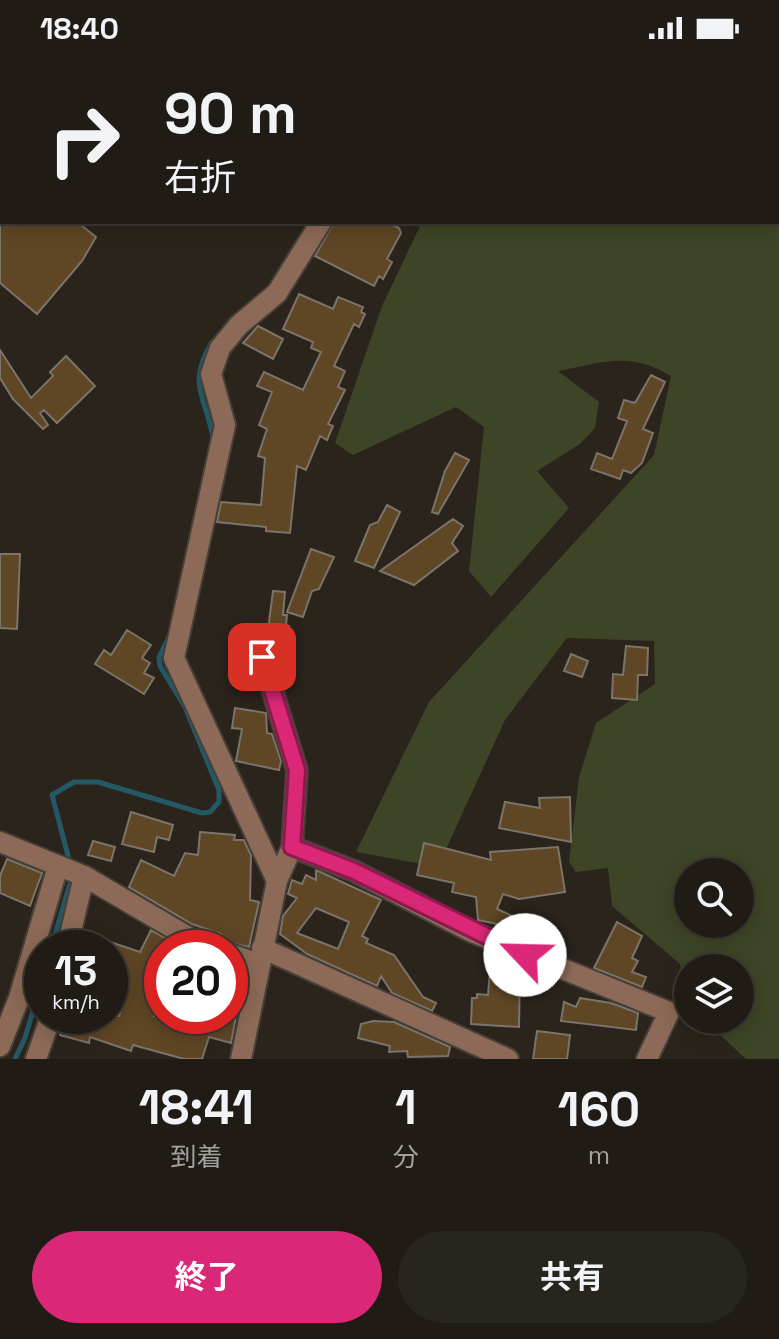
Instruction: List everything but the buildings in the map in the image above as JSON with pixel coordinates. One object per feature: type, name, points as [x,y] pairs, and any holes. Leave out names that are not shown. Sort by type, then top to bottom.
[{"type":"street","points":[[277,881],[174,658],[225,425],[211,374],[220,348],[239,325],[277,293],[320,224]]},
{"type":"street","points":[[241,1059],[277,881],[292,847],[297,770],[262,657]]},
{"type":"street","points":[[0,842],[70,871],[175,930]]},
{"type":"street","points":[[292,847],[354,871],[472,932],[669,1012],[647,1059]]},
{"type":"street","points":[[68,930],[70,871]]},
{"type":"street","points":[[0,1046],[70,871]]},
{"type":"street","points":[[248,955],[260,956],[508,1059]]},
{"type":"street","points":[[36,1059],[45,1034]]},
{"type":"green space","points":[[421,224],[779,224],[779,1059],[746,1059],[719,1034],[754,1034],[754,954],[674,954],[674,959],[612,906],[608,868],[576,872],[569,862],[579,777],[596,723],[655,684],[654,641],[567,638],[505,720],[438,867],[356,852],[429,702],[654,455],[671,376],[642,363],[629,361],[603,362],[558,371],[599,402],[595,428],[580,444],[537,471],[569,508],[491,597],[469,571],[484,427],[456,407],[353,455],[335,443],[382,306]]},
{"type":"waterway","points":[[212,342],[204,357],[199,381],[213,438]]},
{"type":"waterway","points":[[70,863],[52,795],[74,782],[98,782],[202,813],[210,812],[219,802],[219,790],[185,707],[160,666],[159,657],[170,635]]},
{"type":"waterway","points":[[56,930],[72,877]]},
{"type":"waterway","points":[[15,1059],[26,1034]]},
{"type":"route","points":[[262,657],[297,770],[292,847],[354,871],[472,932],[525,955]]}]
